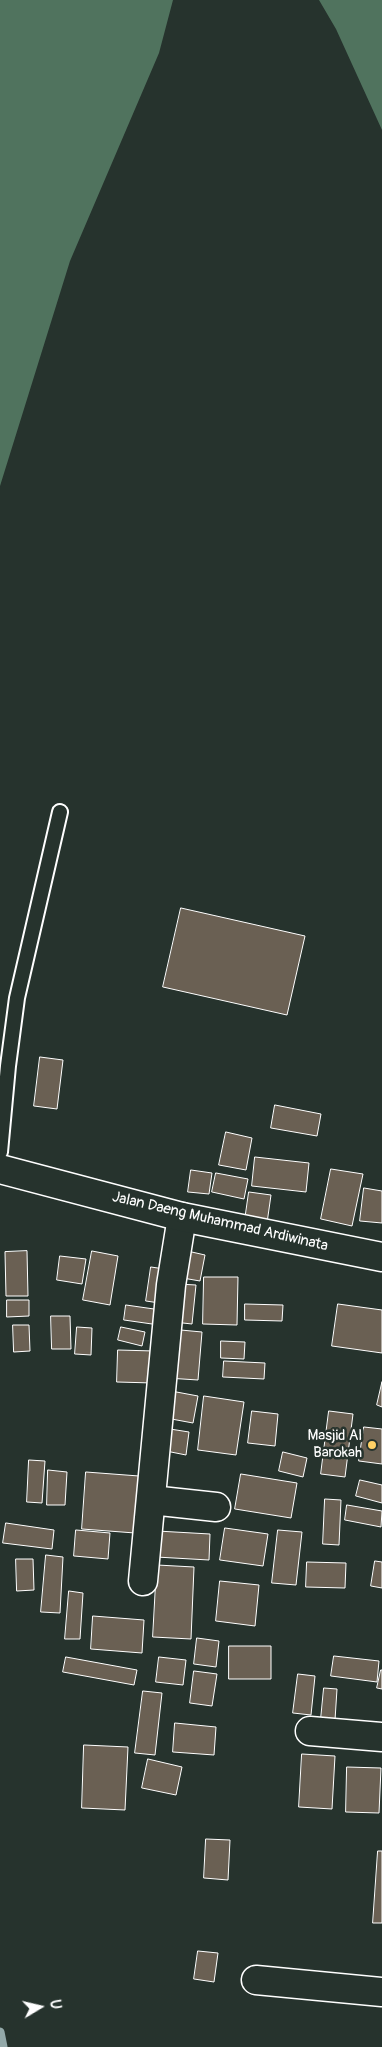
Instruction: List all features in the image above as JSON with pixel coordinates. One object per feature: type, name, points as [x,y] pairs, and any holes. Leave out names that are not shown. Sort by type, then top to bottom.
[{"type":"street","name":"Jalan Daeng Muhammad Ardiwinata","points":[[0,1169],[182,1217],[382,1257]]},
{"type":"street","points":[[143,1581],[171,1285],[182,1217]]},
{"type":"street","points":[[151,1500],[216,1507]]},
{"type":"street","points":[[310,1731],[382,1736]]},
{"type":"street","points":[[256,1980],[382,1992]]},
{"type":"lane","points":[[0,1152],[17,998],[60,812]]},
{"type":"green space","points":[[0,0],[173,0],[159,53],[70,261],[0,486]]},
{"type":"green space","points":[[319,0],[382,0],[382,130],[336,29]]},
{"type":"building","points":[[181,908],[305,936],[287,1015],[163,987]]},
{"type":"building","points":[[40,1057],[63,1060],[57,1109],[34,1106]]},
{"type":"building","points":[[275,1105],[321,1114],[317,1136],[271,1128]]},
{"type":"building","points":[[226,1132],[252,1138],[246,1170],[219,1165]]},
{"type":"building","points":[[255,1157],[309,1163],[306,1192],[252,1186]]},
{"type":"building","points":[[331,1169],[363,1174],[352,1226],[321,1219]]},
{"type":"building","points":[[191,1170],[212,1173],[209,1194],[188,1192]]},
{"type":"building","points":[[216,1173],[248,1179],[244,1199],[212,1192]]},
{"type":"building","points":[[364,1188],[382,1191],[382,1223],[360,1221]]},
{"type":"building","points":[[249,1192],[271,1195],[267,1223],[245,1220]]},
{"type":"building","points":[[183,1250],[205,1255],[200,1281],[177,1277]]},
{"type":"building","points":[[27,1251],[28,1296],[6,1296],[5,1252]]},
{"type":"building","points":[[92,1251],[118,1256],[110,1305],[83,1300]]},
{"type":"building","points":[[60,1256],[86,1259],[82,1284],[57,1280]]},
{"type":"building","points":[[151,1267],[171,1270],[166,1304],[146,1301]]},
{"type":"building","points":[[204,1277],[238,1277],[237,1325],[203,1324]]},
{"type":"building","points":[[178,1284],[196,1285],[192,1324],[174,1322]]},
{"type":"building","points":[[7,1300],[29,1300],[29,1316],[7,1317]]},
{"type":"building","points":[[245,1304],[283,1305],[282,1321],[245,1320]]},
{"type":"building","points":[[338,1304],[382,1310],[382,1353],[332,1346]]},
{"type":"building","points":[[126,1305],[161,1310],[159,1325],[124,1320]]},
{"type":"building","points":[[51,1316],[70,1316],[71,1349],[52,1349]]},
{"type":"building","points":[[13,1325],[29,1325],[30,1351],[14,1352]]},
{"type":"building","points":[[77,1327],[92,1328],[91,1355],[75,1354]]},
{"type":"building","points":[[121,1327],[145,1332],[142,1346],[118,1340]]},
{"type":"building","points":[[170,1329],[202,1332],[198,1380],[167,1378]]},
{"type":"building","points":[[221,1341],[245,1342],[244,1359],[221,1358]]},
{"type":"building","points":[[118,1350],[154,1351],[153,1383],[117,1382]]},
{"type":"building","points":[[224,1361],[265,1363],[264,1379],[223,1377]]},
{"type":"building","points":[[382,1382],[382,1407],[377,1405]]},
{"type":"building","points":[[171,1391],[198,1396],[193,1423],[166,1418]]},
{"type":"building","points":[[204,1396],[244,1402],[236,1455],[198,1450]]},
{"type":"building","points":[[252,1411],[278,1414],[275,1446],[248,1443]]},
{"type":"building","points":[[329,1411],[353,1414],[345,1477],[321,1474]]},
{"type":"building","name":"Masjid Al Barokah","points":[[364,1427],[382,1429],[382,1464],[359,1461]]},
{"type":"building","points":[[170,1429],[189,1432],[186,1455],[166,1451]]},
{"type":"building","points":[[283,1452],[307,1458],[303,1477],[279,1471]]},
{"type":"building","points":[[29,1460],[45,1461],[42,1503],[27,1502]]},
{"type":"building","points":[[48,1470],[67,1472],[65,1505],[47,1505]]},
{"type":"building","points":[[86,1472],[139,1476],[135,1533],[82,1529]]},
{"type":"building","points":[[241,1474],[297,1483],[291,1518],[235,1509]]},
{"type":"building","points":[[360,1480],[382,1485],[382,1503],[356,1496]]},
{"type":"building","points":[[325,1499],[341,1500],[339,1545],[323,1544]]},
{"type":"building","points":[[347,1505],[382,1511],[381,1527],[345,1520]]},
{"type":"building","points":[[6,1523],[54,1530],[52,1549],[3,1543]]},
{"type":"building","points":[[225,1528],[268,1534],[263,1566],[220,1560]]},
{"type":"building","points":[[76,1530],[110,1533],[108,1559],[74,1556]]},
{"type":"building","points":[[278,1530],[302,1532],[296,1585],[272,1583]]},
{"type":"building","points":[[157,1531],[210,1534],[209,1560],[156,1557]]},
{"type":"building","points":[[46,1555],[63,1557],[60,1613],[41,1612]]},
{"type":"building","points":[[16,1559],[33,1559],[34,1590],[17,1591]]},
{"type":"building","points":[[375,1561],[382,1562],[382,1588],[371,1586]]},
{"type":"building","points":[[307,1562],[346,1563],[345,1588],[306,1587]]},
{"type":"building","points":[[157,1565],[194,1567],[191,1639],[153,1637]]},
{"type":"building","points":[[220,1581],[259,1585],[255,1626],[216,1621]]},
{"type":"building","points":[[69,1591],[83,1593],[80,1639],[65,1639]]},
{"type":"building","points":[[93,1616],[144,1620],[142,1653],[91,1649]]},
{"type":"building","points":[[197,1638],[219,1641],[216,1667],[194,1664]]},
{"type":"building","points":[[229,1646],[271,1646],[271,1679],[229,1679]]},
{"type":"building","points":[[334,1656],[379,1661],[377,1682],[331,1676]]},
{"type":"building","points":[[66,1657],[137,1670],[134,1685],[63,1672]]},
{"type":"building","points":[[159,1657],[186,1660],[183,1685],[156,1682]]},
{"type":"building","points":[[382,1670],[382,1689],[377,1688]]},
{"type":"building","points":[[194,1671],[217,1674],[212,1706],[190,1703]]},
{"type":"building","points":[[298,1674],[315,1676],[311,1715],[293,1713]]},
{"type":"building","points":[[324,1688],[337,1689],[335,1720],[321,1719]]},
{"type":"building","points":[[143,1691],[162,1693],[155,1755],[135,1753]]},
{"type":"building","points":[[175,1723],[216,1727],[214,1755],[173,1752]]},
{"type":"building","points":[[84,1745],[128,1747],[125,1810],[82,1808]]},
{"type":"building","points":[[302,1754],[335,1756],[332,1809],[299,1807]]},
{"type":"building","points":[[148,1759],[182,1767],[176,1795],[142,1788]]},
{"type":"building","points":[[347,1767],[381,1768],[379,1813],[346,1812]]},
{"type":"building","points":[[206,1839],[230,1840],[228,1880],[204,1878]]},
{"type":"building","points":[[378,1851],[382,1851],[382,1923],[373,1923]]},
{"type":"building","points":[[198,1951],[218,1953],[214,1982],[194,1979]]},
{"type":"waterway","points":[[0,2032],[3,2047]]},
{"type":"place","name":"Masjid Al Barokah","points":[[372,1445]]}]
